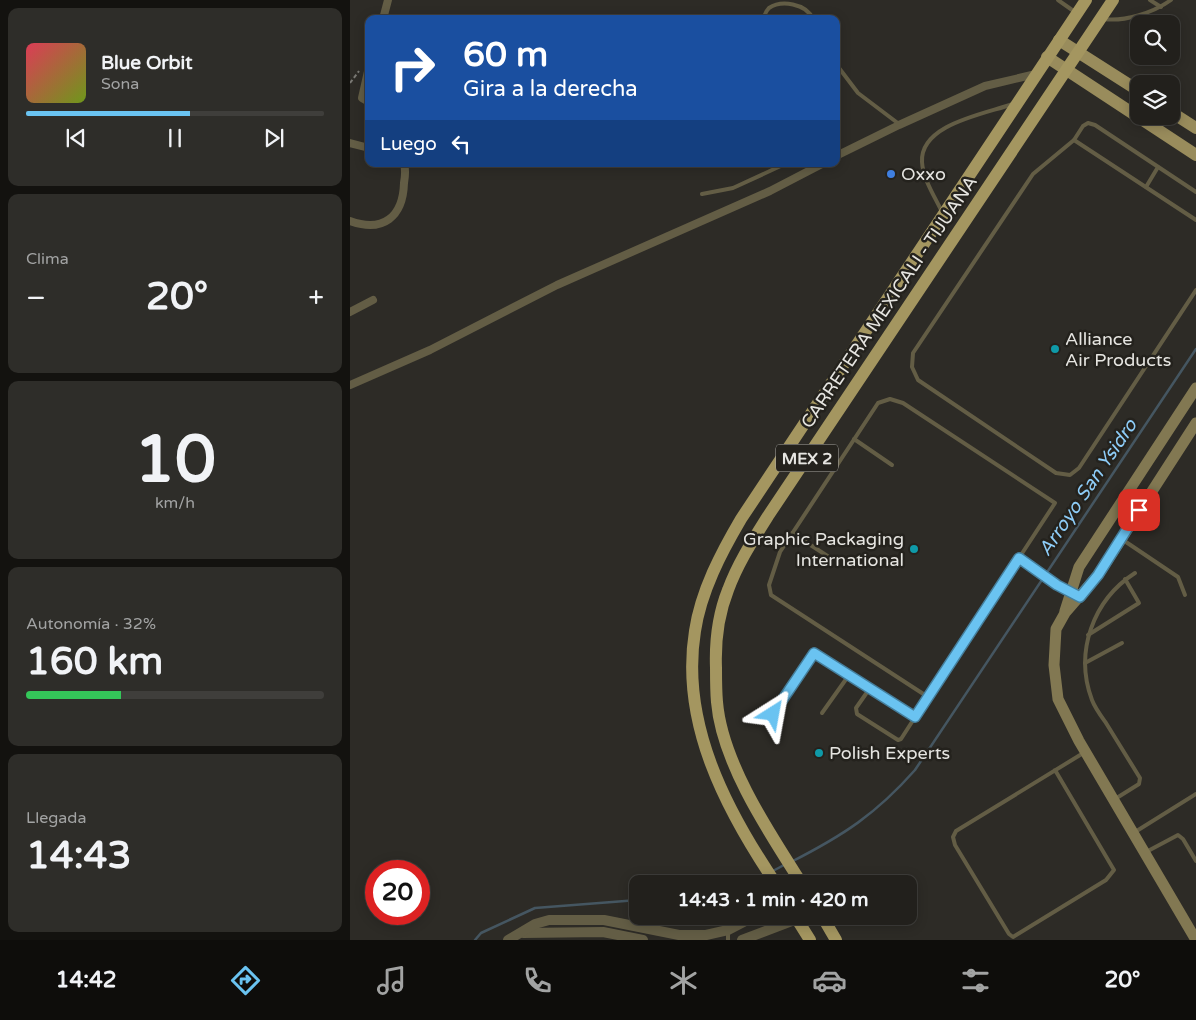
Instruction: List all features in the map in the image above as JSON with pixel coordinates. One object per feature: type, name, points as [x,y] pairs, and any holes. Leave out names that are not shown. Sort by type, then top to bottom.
[{"type":"highway","name":"CARRETERA MEXICALI - TIJUANA","points":[[770,875],[713,773],[699,727],[693,675],[695,630],[707,588],[720,555],[741,519],[1086,0]]},
{"type":"highway","name":"CARRETERA MEXICALI - TIJUANA","points":[[796,875],[744,786],[726,742],[717,704],[716,654],[718,622],[727,590],[743,556],[768,516],[1112,0]]},
{"type":"highway","points":[[800,925],[810,940]]},
{"type":"highway","points":[[827,925],[836,940]]},
{"type":"main road","points":[[1059,40],[1130,85]]},
{"type":"main road","points":[[1047,57],[1196,155]]},
{"type":"main road","points":[[1180,118],[1196,128]]},
{"type":"main road","points":[[1075,595],[1079,567],[1196,388]]},
{"type":"main road","points":[[1196,422],[1098,575],[1075,595],[1056,629],[1054,665],[1058,699],[1085,752],[1196,940]]},
{"type":"street","points":[[385,15],[388,0]]},
{"type":"street","points":[[840,154],[985,86],[1036,74]]},
{"type":"street","points":[[365,85],[362,98],[365,100]]},
{"type":"street","points":[[350,143],[365,147]]},
{"type":"street","points":[[350,221],[371,225],[394,217],[402,205],[404,167]]},
{"type":"street","points":[[350,385],[430,350],[557,285],[770,191],[816,167]]},
{"type":"street","points":[[350,312],[372,300]]},
{"type":"street","points":[[508,940],[535,924],[549,920],[604,920],[680,936],[728,935],[742,925]]},
{"type":"street","points":[[742,940],[779,925]]},
{"type":"street","points":[[522,933],[603,932],[642,940]]},
{"type":"lane","points":[[1058,0],[1077,14]]},
{"type":"lane","points":[[1150,0],[1162,7]]},
{"type":"lane","points":[[1100,19],[1116,21],[1162,7],[1171,0]]},
{"type":"lane","points":[[765,15],[769,8],[782,1],[796,3],[811,15]]},
{"type":"lane","points":[[840,69],[858,93],[899,125]]},
{"type":"lane","points":[[943,215],[925,177],[922,163],[922,155],[929,139],[943,128],[1017,103]]},
{"type":"lane","points":[[1196,192],[1095,125],[1088,123],[1083,126],[1074,140],[1033,174],[913,353],[912,367],[918,380],[1056,473],[1070,475],[1079,468],[1196,290]]},
{"type":"lane","points":[[1074,140],[1196,220]]},
{"type":"lane","points":[[702,194],[733,188],[779,167]]},
{"type":"lane","points":[[1146,187],[1158,167]]},
{"type":"lane","points":[[870,688],[856,708],[857,714],[894,738],[902,739],[1055,503],[903,403],[890,399],[878,403],[792,533],[780,552],[769,585],[771,594],[928,697]]},
{"type":"lane","points":[[854,439],[892,465]]},
{"type":"lane","points":[[792,533],[829,557]]},
{"type":"lane","points":[[1121,539],[1178,578],[1185,595]]},
{"type":"lane","points":[[1019,558],[1057,585],[1075,595]]},
{"type":"lane","points":[[1113,800],[1139,784],[1140,778],[1092,701],[1086,678],[1085,663],[1088,635],[1095,617],[1111,592],[1125,579],[1135,573]]},
{"type":"lane","points":[[1088,635],[1139,603],[1125,579]]},
{"type":"lane","points":[[1085,663],[1122,643]]},
{"type":"lane","points":[[773,714],[814,653],[915,717]]},
{"type":"lane","points":[[822,713],[849,675]]},
{"type":"lane","points":[[1055,770],[1114,870],[1106,880],[1013,937],[1009,934],[955,845],[954,837],[956,831],[1055,770],[1085,752]]},
{"type":"lane","points":[[1133,833],[1196,794]]},
{"type":"lane","points":[[1144,853],[1178,835],[1196,861]]},
{"type":"waterway","name":"Arroyo San Ysidro","points":[[791,862],[843,833],[873,811],[915,770],[1196,349]]},
{"type":"waterway","name":"Arroyo San Ysidro","points":[[771,872],[784,865]]},
{"type":"waterway","name":"Arroyo San Ysidro","points":[[475,940],[481,933],[535,908],[629,901]]},
{"type":"place","name":"Oxxo","points":[[891,174]]},
{"type":"place","name":"Alliance Air Products","points":[[1055,349]]},
{"type":"place","name":"Graphic Packaging International","points":[[914,549]]},
{"type":"place","name":"Polish Experts","points":[[819,753]]},
{"type":"route","points":[[773,714],[814,653],[915,717],[1019,558],[1057,585],[1080,597],[1098,575],[1139,510]]}]
